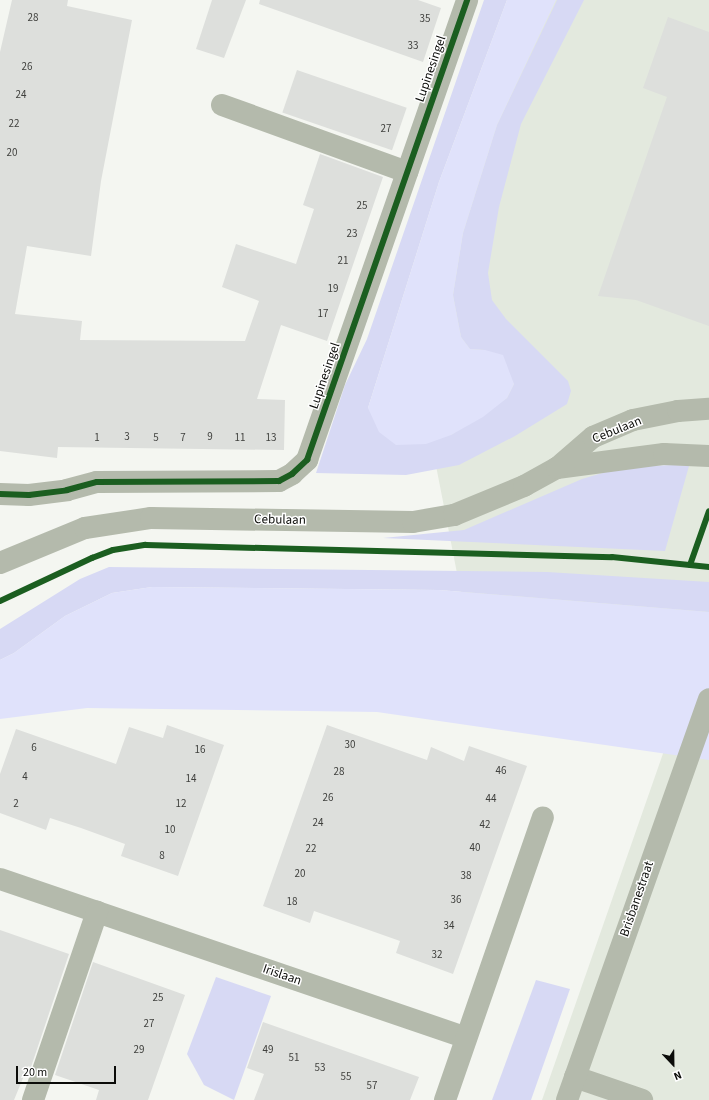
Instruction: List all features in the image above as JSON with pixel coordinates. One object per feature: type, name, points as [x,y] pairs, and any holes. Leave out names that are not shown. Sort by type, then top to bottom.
[{"type":"street","name":"Lupinesingel","points":[[0,494],[29,495],[67,490],[97,482],[279,481],[292,474],[307,460],[467,0]]},
{"type":"street","points":[[222,105],[406,172]]},
{"type":"street","name":"Cebulaan","points":[[0,563],[85,528],[144,518],[413,522],[447,516],[481,506],[557,468],[592,437],[633,420],[678,411],[709,409]]},
{"type":"street","name":"Cebulaan","points":[[557,468],[664,454],[709,456]]},
{"type":"street","name":"Brisbanestraat","points":[[567,1100],[679,777],[709,699]]},
{"type":"street","points":[[445,1100],[543,817]]},
{"type":"street","name":"Irislaan","points":[[0,879],[466,1038]]},
{"type":"street","points":[[33,1100],[97,912]]},
{"type":"street","points":[[575,1077],[642,1100]]},
{"type":"shaded area","points":[[484,0],[507,0],[439,182],[368,408],[451,435],[507,398],[514,384],[485,350],[470,349],[461,337],[453,295],[463,233],[497,125],[557,0],[584,0],[521,124],[499,207],[488,273],[492,300],[506,319],[568,381],[571,391],[567,404],[515,436],[459,465],[406,475],[316,473],[345,385],[367,339]]},
{"type":"shaded area","points":[[507,0],[556,0],[497,125],[463,233],[453,295],[461,337],[470,349],[485,350],[503,355],[514,384],[507,398],[483,417],[451,435],[426,444],[396,445],[379,432],[368,408],[439,182]]},
{"type":"shaded area","points":[[521,0],[709,0],[709,1100],[542,1100],[681,702],[472,650],[421,389]]},
{"type":"shaded area","points":[[674,465],[689,466],[665,551],[383,538],[464,530],[582,479],[623,467]]},
{"type":"shaded area","points":[[109,567],[547,572],[709,582],[709,612],[439,590],[152,587],[112,593],[65,616],[14,653],[0,660],[0,629],[80,579]]},
{"type":"shaded area","points":[[152,587],[439,590],[709,612],[709,760],[377,712],[87,708],[0,719],[0,660],[14,653],[65,616],[112,593]]},
{"type":"shaded area","points":[[216,977],[271,996],[234,1100],[204,1085],[187,1054]]},
{"type":"shaded area","points":[[536,980],[570,989],[531,1100],[492,1100]]},
{"type":"building","points":[[12,0],[68,0],[67,6],[132,20],[101,181],[91,256],[27,246],[15,314],[82,321],[80,340],[245,341],[259,301],[222,287],[236,244],[296,264],[314,209],[303,205],[320,154],[383,177],[327,341],[281,325],[257,399],[285,400],[284,450],[58,447],[57,458],[0,451],[0,52]]},
{"type":"building","points":[[212,0],[246,0],[224,58],[196,49]]},
{"type":"building","points":[[260,0],[418,0],[441,8],[423,62],[259,4]]},
{"type":"building","points":[[668,17],[709,32],[709,326],[636,300],[598,296],[667,97],[643,88]]},
{"type":"building","points":[[297,70],[407,108],[392,150],[282,113]]},
{"type":"building","points":[[167,725],[224,745],[178,876],[121,856],[125,844],[81,828],[50,818],[46,830],[0,813],[0,774],[16,729],[116,764],[129,727],[163,738]]},
{"type":"building","points":[[327,725],[427,760],[431,747],[464,761],[469,746],[527,766],[453,974],[396,953],[400,941],[314,911],[310,923],[263,906]]},
{"type":"building","points":[[0,930],[69,954],[31,1067],[28,1066],[14,1100],[0,1100]]},
{"type":"building","points":[[93,962],[185,995],[148,1100],[96,1100],[99,1090],[55,1075]]},
{"type":"building","points":[[263,1022],[419,1077],[410,1100],[254,1100],[264,1074],[247,1068]]},
{"type":"cycle path","points":[[0,494],[29,495],[67,490],[97,482],[279,481],[292,474],[307,460],[467,0]]},
{"type":"cycle path","points":[[690,565],[709,511]]},
{"type":"cycle path","points":[[0,601],[92,558],[113,550],[146,545],[612,557],[709,567]]}]
